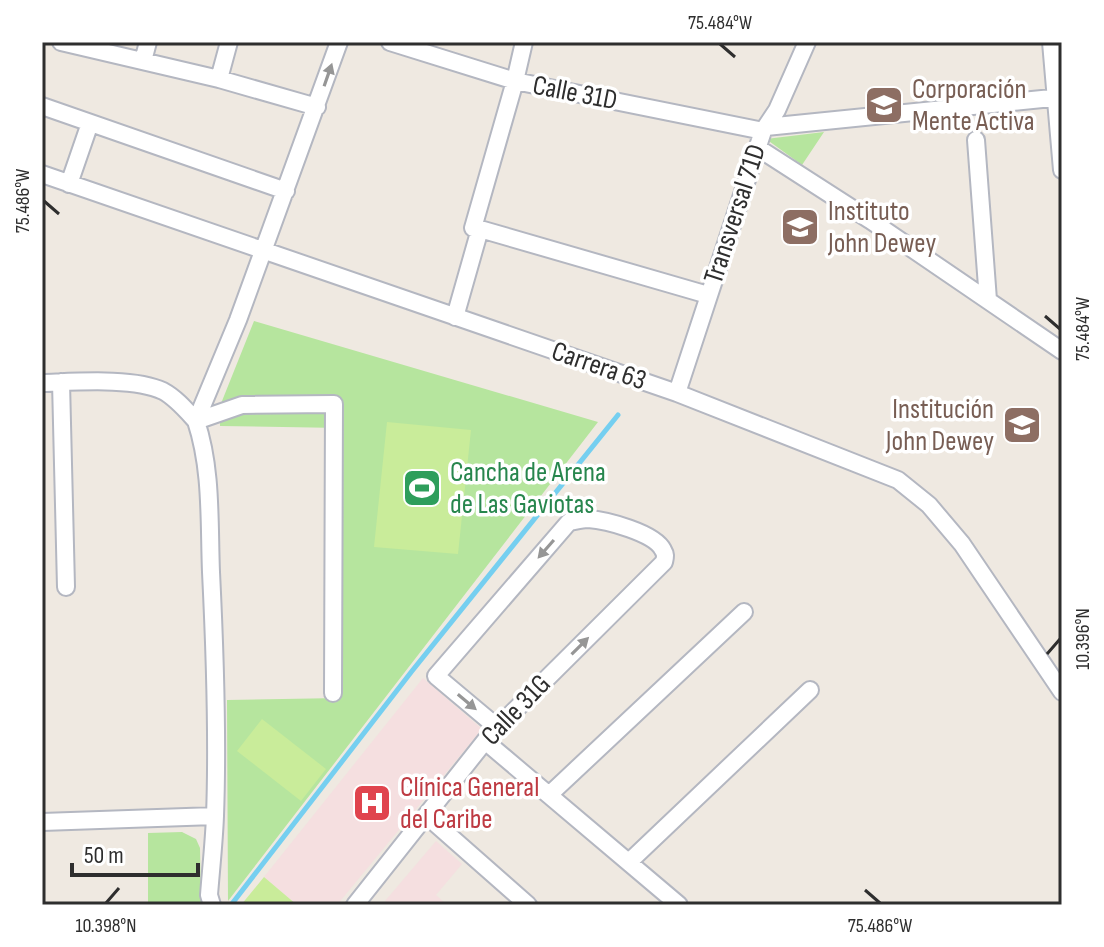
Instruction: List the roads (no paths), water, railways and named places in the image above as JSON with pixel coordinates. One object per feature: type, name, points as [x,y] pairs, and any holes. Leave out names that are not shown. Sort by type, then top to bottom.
[{"type":"street","points":[[61,42],[219,79],[317,107]]},
{"type":"street","points":[[143,61],[148,42]]},
{"type":"street","points":[[219,79],[229,42]]},
{"type":"street","points":[[196,421],[238,320],[339,42]]},
{"type":"street","name":"Calle 31D","points":[[390,42],[515,81],[764,129],[1058,97]]},
{"type":"street","points":[[524,42],[473,228],[708,295]]},
{"type":"street","name":"Transversal 71D","points":[[677,393],[764,129],[777,110],[807,42]]},
{"type":"street","points":[[1051,42],[1062,170]]},
{"type":"street","points":[[42,106],[286,191]]},
{"type":"street","points":[[69,184],[90,123]]},
{"type":"street","points":[[976,140],[988,300]]},
{"type":"street","points":[[758,148],[1062,351]]},
{"type":"street","name":"Carrera 63","points":[[42,174],[261,258],[455,317],[677,393],[898,480],[929,505],[962,544],[1062,692]]},
{"type":"street","points":[[455,317],[480,229]]},
{"type":"street","points":[[61,382],[66,587]]},
{"type":"street","points":[[42,383],[127,383],[160,390],[177,400],[196,421],[207,466],[215,695],[215,816],[209,895],[212,905]]},
{"type":"street","points":[[196,421],[242,405],[334,404],[333,693]]},
{"type":"street","name":"Calle 31G","points":[[361,903],[485,741],[498,728],[664,562],[663,548],[654,540],[638,532],[588,519],[569,522],[436,676],[498,728]]},
{"type":"street","points":[[549,795],[744,612]]},
{"type":"street","points":[[629,862],[810,690]]},
{"type":"street","points":[[485,741],[679,905]]},
{"type":"street","points":[[42,822],[215,816]]},
{"type":"street","points":[[427,816],[528,905]]},
{"type":"waterway","points":[[231,905],[412,671],[618,415]]},
{"type":"place","name":"Corporación Mente Activa","points":[[884,105]]},
{"type":"place","name":"Instituto John Dewey","points":[[800,227]]},
{"type":"place","name":"Institución John Dewey","points":[[1022,425]]},
{"type":"place","name":"Cancha de Arena de Las Gaviotas","points":[[422,488]]},
{"type":"place","name":"Clínica General del Caribe","points":[[372,803]]}]
